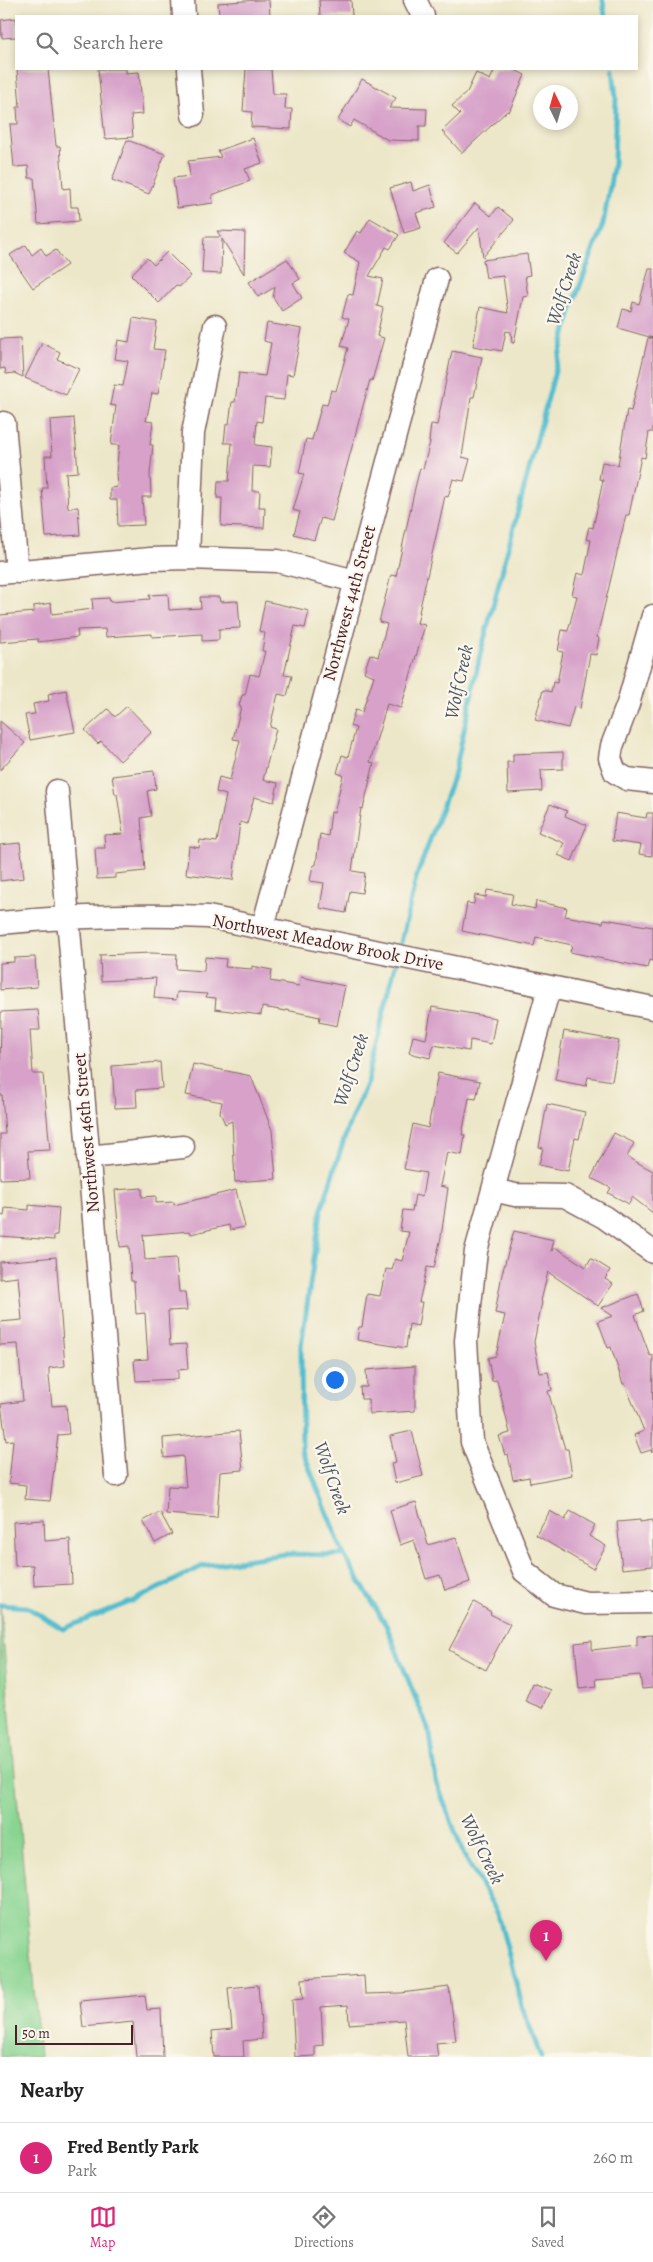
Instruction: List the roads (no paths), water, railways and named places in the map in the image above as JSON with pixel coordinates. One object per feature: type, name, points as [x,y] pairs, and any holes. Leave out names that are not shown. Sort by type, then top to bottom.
[{"type":"street","points":[[183,0],[184,15]]},
{"type":"street","points":[[415,0],[422,15]]},
{"type":"street","points":[[189,70],[192,115]]},
{"type":"street","name":"Northwest 44th Street","points":[[263,927],[436,279]]},
{"type":"street","points":[[188,558],[193,433],[215,326]]},
{"type":"street","points":[[4,423],[8,572],[150,559],[188,558],[278,561],[355,581]]},
{"type":"street","points":[[653,616],[628,704],[612,746],[610,758],[615,772],[627,779],[653,782]]},
{"type":"street","name":"Northwest 46th Street","points":[[57,791],[116,1475]]},
{"type":"street","name":"Northwest Meadow Brook Drive","points":[[0,923],[68,916],[138,914],[208,917],[653,1008]]},
{"type":"street","points":[[549,988],[476,1251],[466,1341],[472,1442],[524,1572],[554,1595],[586,1603],[653,1602]]},
{"type":"street","points":[[88,1157],[184,1147]]},
{"type":"street","points":[[493,1190],[515,1195],[564,1196],[604,1218],[653,1252]]},
{"type":"waterway","name":"Wolf Creek","points":[[603,0],[605,15]]},
{"type":"waterway","name":"Wolf Creek","points":[[399,951],[416,878],[455,772],[481,651],[572,307],[603,224],[614,163],[616,98],[613,70]]},
{"type":"waterway","name":"Wolf Creek","points":[[396,961],[367,1082],[348,1127],[321,1211],[301,1346],[302,1450],[344,1555],[386,1625],[430,1734],[436,1781],[464,1855],[498,1914],[523,2009],[541,2057]]},
{"type":"waterway","points":[[0,1605],[27,1607],[63,1629],[133,1601],[203,1566],[285,1554],[344,1555]]},
{"type":"place","name":"Fred Bently Park","points":[[546,1961]]}]
